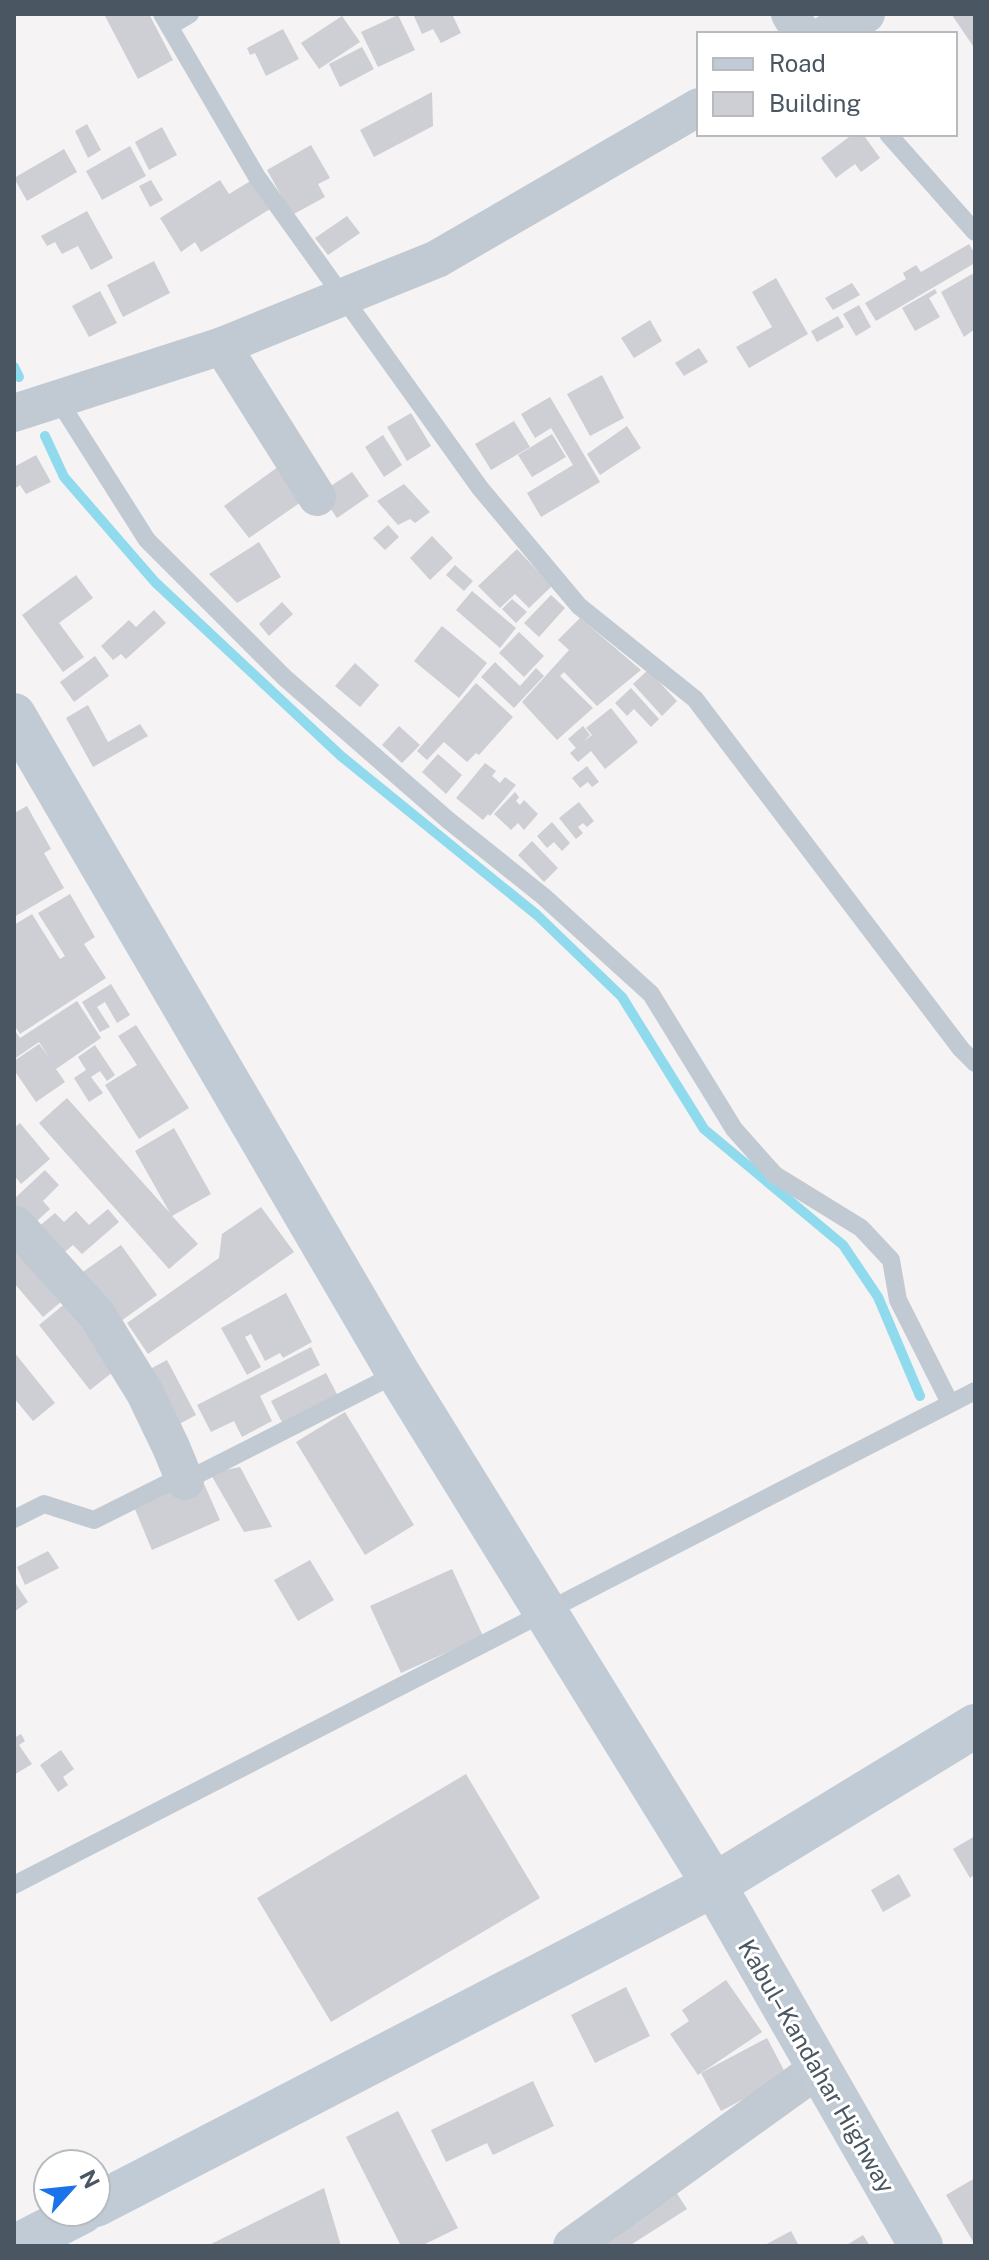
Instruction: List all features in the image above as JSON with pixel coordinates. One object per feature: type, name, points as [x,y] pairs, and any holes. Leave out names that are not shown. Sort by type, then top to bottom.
[{"type":"main road","name":"Kabul–Kandahar Highway","points":[[14,715],[398,1373],[714,1885],[921,2246]]},
{"type":"main road","points":[[112,2197],[714,1885],[975,1726]]},
{"type":"main road","points":[[16,2246],[51,2228]]},
{"type":"street","points":[[790,14],[801,32]]},
{"type":"street","points":[[830,32],[866,14]]},
{"type":"street","points":[[14,413],[222,346],[437,259],[697,108]]},
{"type":"street","points":[[222,346],[317,497]]},
{"type":"street","points":[[16,1225],[97,1315],[145,1393],[185,1481]]},
{"type":"street","points":[[572,2246],[819,2068]]},
{"type":"lane","points":[[190,14],[166,20],[257,177],[480,488],[579,606],[695,699],[961,1049],[975,1063]]},
{"type":"lane","points":[[890,136],[975,232]]},
{"type":"lane","points":[[57,398],[147,540],[285,678],[448,820],[543,896],[651,994],[734,1129],[775,1175],[861,1228],[891,1260],[898,1300],[950,1403]]},
{"type":"lane","points":[[14,1519],[44,1504],[94,1520],[166,1484],[185,1481],[398,1373]]},
{"type":"lane","points":[[14,1885],[975,1391]]},
{"type":"building","points":[[149,14],[173,60],[138,79],[105,16]]},
{"type":"building","points":[[413,14],[452,14],[461,33],[441,43],[433,29],[422,34]]},
{"type":"building","points":[[975,14],[975,49],[952,15]]},
{"type":"building","points":[[398,15],[415,50],[378,67],[361,32]]},
{"type":"building","points":[[342,16],[360,42],[319,69],[301,43]]},
{"type":"building","points":[[283,29],[299,59],[266,76],[255,53],[250,55],[247,48]]},
{"type":"building","points":[[362,47],[374,69],[340,87],[329,64]]},
{"type":"building","points":[[432,92],[433,126],[374,157],[360,130]]},
{"type":"building","points":[[87,124],[101,150],[88,158],[75,131]]},
{"type":"building","points":[[162,127],[177,155],[149,170],[135,142]]},
{"type":"building","points":[[850,136],[866,136],[880,158],[861,172],[855,164],[836,178],[821,158]]},
{"type":"building","points":[[311,145],[330,178],[318,184],[325,197],[292,215],[267,170]]},
{"type":"building","points":[[130,146],[146,176],[102,200],[86,171]]},
{"type":"building","points":[[64,149],[77,172],[27,201],[14,178]]},
{"type":"building","points":[[151,180],[163,200],[150,207],[139,186]]},
{"type":"building","points":[[220,180],[229,194],[252,180],[270,209],[201,252],[195,242],[181,252],[160,218]]},
{"type":"building","points":[[87,211],[113,258],[91,270],[78,246],[62,254],[55,242],[47,246],[41,236]]},
{"type":"building","points":[[347,216],[360,233],[328,255],[315,238]]},
{"type":"building","points":[[969,244],[975,254],[975,263],[876,321],[865,303],[906,279],[903,273],[916,265],[921,272]]},
{"type":"building","points":[[154,261],[170,293],[123,317],[107,285]]},
{"type":"building","points":[[972,274],[975,278],[975,329],[964,337],[941,292]]},
{"type":"building","points":[[776,278],[808,334],[749,368],[736,347],[772,327],[752,292]]},
{"type":"building","points":[[852,283],[860,295],[833,310],[825,298]]},
{"type":"building","points":[[935,289],[937,293],[929,298],[940,317],[915,331],[902,308]]},
{"type":"building","points":[[100,291],[117,323],[89,337],[72,306]]},
{"type":"building","points":[[859,305],[871,327],[856,336],[843,314]]},
{"type":"building","points":[[838,316],[844,327],[817,342],[811,331]]},
{"type":"building","points":[[650,320],[662,341],[634,358],[621,338]]},
{"type":"building","points":[[699,348],[708,362],[684,376],[675,363]]},
{"type":"building","points":[[602,375],[624,418],[590,436],[567,394]]},
{"type":"building","points":[[550,397],[600,482],[541,517],[527,493],[573,465],[551,428],[535,438],[521,414]]},
{"type":"building","points":[[411,413],[431,446],[407,461],[387,427]]},
{"type":"building","points":[[514,421],[530,447],[491,470],[475,444]]},
{"type":"building","points":[[627,426],[641,448],[600,475],[587,454]]},
{"type":"building","points":[[552,434],[566,457],[532,477],[518,455]]},
{"type":"building","points":[[383,435],[402,465],[384,477],[365,447]]},
{"type":"building","points":[[36,455],[51,482],[26,494],[20,485],[14,489],[14,467]]},
{"type":"building","points":[[282,464],[304,500],[249,538],[224,506]]},
{"type":"building","points":[[352,472],[369,496],[337,518],[320,493]]},
{"type":"building","points":[[404,484],[430,512],[415,523],[410,519],[398,525],[377,501]]},
{"type":"building","points":[[388,525],[399,537],[385,550],[373,538]]},
{"type":"building","points":[[432,536],[453,558],[430,580],[410,558]]},
{"type":"building","points":[[259,542],[281,577],[237,603],[209,574]]},
{"type":"building","points":[[517,549],[552,586],[529,608],[515,594],[500,608],[478,586]]},
{"type":"building","points":[[455,565],[473,581],[464,591],[446,575]]},
{"type":"building","points":[[76,575],[93,598],[59,623],[84,657],[63,672],[22,615]]},
{"type":"building","points":[[472,591],[516,628],[500,648],[456,610]]},
{"type":"building","points":[[551,595],[565,608],[539,637],[524,623]]},
{"type":"building","points":[[512,599],[527,612],[516,623],[502,609]]},
{"type":"building","points":[[282,602],[293,614],[269,636],[259,624]]},
{"type":"building","points":[[154,610],[166,623],[126,659],[121,654],[113,660],[101,646],[129,620],[136,627]]},
{"type":"building","points":[[580,618],[641,670],[597,706],[564,672],[560,676],[593,708],[557,740],[522,702],[569,650],[558,640]]},
{"type":"building","points":[[442,626],[487,663],[459,698],[414,661]]},
{"type":"building","points":[[519,632],[544,656],[524,677],[499,653]]},
{"type":"building","points":[[95,656],[109,676],[74,702],[60,682]]},
{"type":"building","points":[[495,662],[520,686],[536,668],[544,676],[514,708],[481,677]]},
{"type":"building","points":[[355,663],[379,685],[360,707],[335,686]]},
{"type":"building","points":[[648,670],[677,701],[662,716],[633,684]]},
{"type":"building","points":[[476,683],[513,717],[479,755],[476,753],[467,762],[444,742],[427,760],[417,751]]},
{"type":"building","points":[[631,688],[659,719],[651,727],[634,709],[627,716],[615,703]]},
{"type":"building","points":[[88,705],[108,742],[140,724],[148,736],[93,767],[66,718]]},
{"type":"building","points":[[611,708],[638,742],[605,769],[591,751],[578,762],[570,753],[576,748],[568,739],[583,726],[590,735],[583,742],[592,735],[586,728]]},
{"type":"building","points":[[399,726],[420,745],[402,763],[382,745]]},
{"type":"building","points":[[438,754],[462,775],[446,794],[422,772]]},
{"type":"building","points":[[485,763],[496,771],[492,776],[500,783],[505,777],[516,785],[483,820],[456,798]]},
{"type":"building","points":[[587,766],[599,782],[592,787],[588,782],[580,788],[572,778]]},
{"type":"building","points":[[515,792],[520,805],[524,800],[538,814],[524,830],[518,823],[511,830],[494,814]]},
{"type":"building","points":[[579,802],[594,821],[587,827],[583,823],[578,827],[583,833],[576,839],[559,818]]},
{"type":"building","points":[[27,806],[51,849],[44,853],[64,888],[14,917],[14,813]]},
{"type":"building","points":[[552,822],[570,843],[562,851],[554,842],[547,848],[537,836]]},
{"type":"building","points":[[532,841],[558,868],[544,882],[518,855]]},
{"type":"building","points":[[70,894],[95,937],[84,944],[106,978],[20,1034],[14,1025],[14,925],[32,914],[60,959],[65,956],[38,913]]},
{"type":"building","points":[[111,984],[130,1015],[117,1023],[105,1002],[97,1007],[110,1027],[100,1032],[82,1002]]},
{"type":"building","points":[[77,1001],[101,1038],[56,1069],[65,1082],[36,1102],[14,1070],[14,1061],[39,1044],[49,1057],[39,1042],[14,1059],[14,1029],[20,1038]]},
{"type":"building","points":[[136,1025],[189,1108],[139,1139],[105,1085],[137,1065],[118,1036]]},
{"type":"building","points":[[95,1045],[115,1075],[107,1081],[100,1071],[91,1077],[103,1093],[89,1102],[74,1078],[86,1070],[78,1057]]},
{"type":"building","points":[[67,1098],[170,1213],[135,1151],[174,1128],[211,1194],[172,1216],[198,1244],[169,1269],[39,1123]]},
{"type":"building","points":[[20,1123],[50,1159],[21,1184],[14,1175],[14,1128]]},
{"type":"building","points":[[45,1170],[59,1185],[43,1201],[50,1209],[26,1231],[14,1218],[14,1199]]},
{"type":"building","points":[[261,1207],[294,1252],[148,1354],[127,1323],[219,1258],[222,1234]]},
{"type":"building","points":[[108,1209],[119,1222],[82,1254],[73,1245],[55,1260],[31,1233],[55,1213],[64,1222],[76,1211],[89,1225]]},
{"type":"building","points":[[14,1233],[68,1296],[43,1317],[14,1283]]},
{"type":"building","points":[[121,1245],[157,1295],[117,1324],[80,1274]]},
{"type":"building","points":[[286,1293],[312,1342],[283,1358],[280,1353],[265,1361],[251,1334],[245,1337],[261,1367],[247,1375],[221,1328]]},
{"type":"building","points":[[67,1302],[118,1368],[90,1390],[39,1325]]},
{"type":"building","points":[[311,1347],[320,1365],[260,1396],[272,1421],[242,1437],[234,1421],[211,1432],[197,1405]]},
{"type":"building","points":[[14,1352],[55,1403],[33,1421],[14,1398]]},
{"type":"building","points":[[167,1360],[196,1415],[166,1431],[137,1376]]},
{"type":"building","points":[[326,1373],[342,1404],[287,1432],[271,1401]]},
{"type":"building","points":[[345,1412],[414,1525],[365,1555],[296,1442]]},
{"type":"building","points":[[240,1467],[272,1527],[244,1532],[210,1473]]},
{"type":"building","points":[[201,1477],[220,1520],[152,1550],[134,1507]]},
{"type":"building","points":[[48,1551],[59,1568],[25,1585],[17,1567]]},
{"type":"building","points":[[310,1560],[334,1600],[298,1621],[274,1580]]},
{"type":"building","points":[[452,1569],[483,1636],[401,1673],[370,1606]]},
{"type":"building","points":[[14,1581],[28,1602],[14,1612]]},
{"type":"building","points":[[21,1734],[25,1741],[19,1745],[32,1764],[14,1775],[14,1738]]},
{"type":"building","points":[[61,1750],[74,1769],[63,1777],[68,1785],[58,1792],[40,1765]]},
{"type":"building","points":[[466,1774],[540,1898],[331,2022],[257,1898]]},
{"type":"building","points":[[975,1836],[975,1874],[970,1878],[953,1849]]},
{"type":"building","points":[[899,1874],[911,1896],[883,1912],[871,1890]]},
{"type":"building","points":[[726,1980],[762,2032],[698,2075],[670,2034],[689,2021],[682,2010]]},
{"type":"building","points":[[626,1987],[650,2036],[595,2063],[571,2015]]},
{"type":"building","points":[[767,2038],[787,2076],[721,2111],[701,2073]]},
{"type":"building","points":[[533,2081],[554,2126],[493,2155],[487,2143],[446,2162],[431,2130]]},
{"type":"building","points":[[398,2111],[458,2228],[421,2246],[401,2246],[346,2137]]},
{"type":"building","points":[[975,2178],[975,2245],[946,2195]]},
{"type":"building","points":[[324,2188],[341,2246],[207,2246]]},
{"type":"building","points":[[674,2189],[687,2209],[629,2246],[608,2246],[599,2232]]},
{"type":"building","points":[[791,2231],[799,2246],[763,2246]]},
{"type":"building","points":[[863,2235],[870,2246],[845,2246]]},
{"type":"waterway","points":[[14,367],[19,377]]},
{"type":"waterway","points":[[45,436],[64,477],[155,582],[341,756],[537,915],[622,997],[704,1129],[843,1245],[878,1297],[920,1396]]}]
